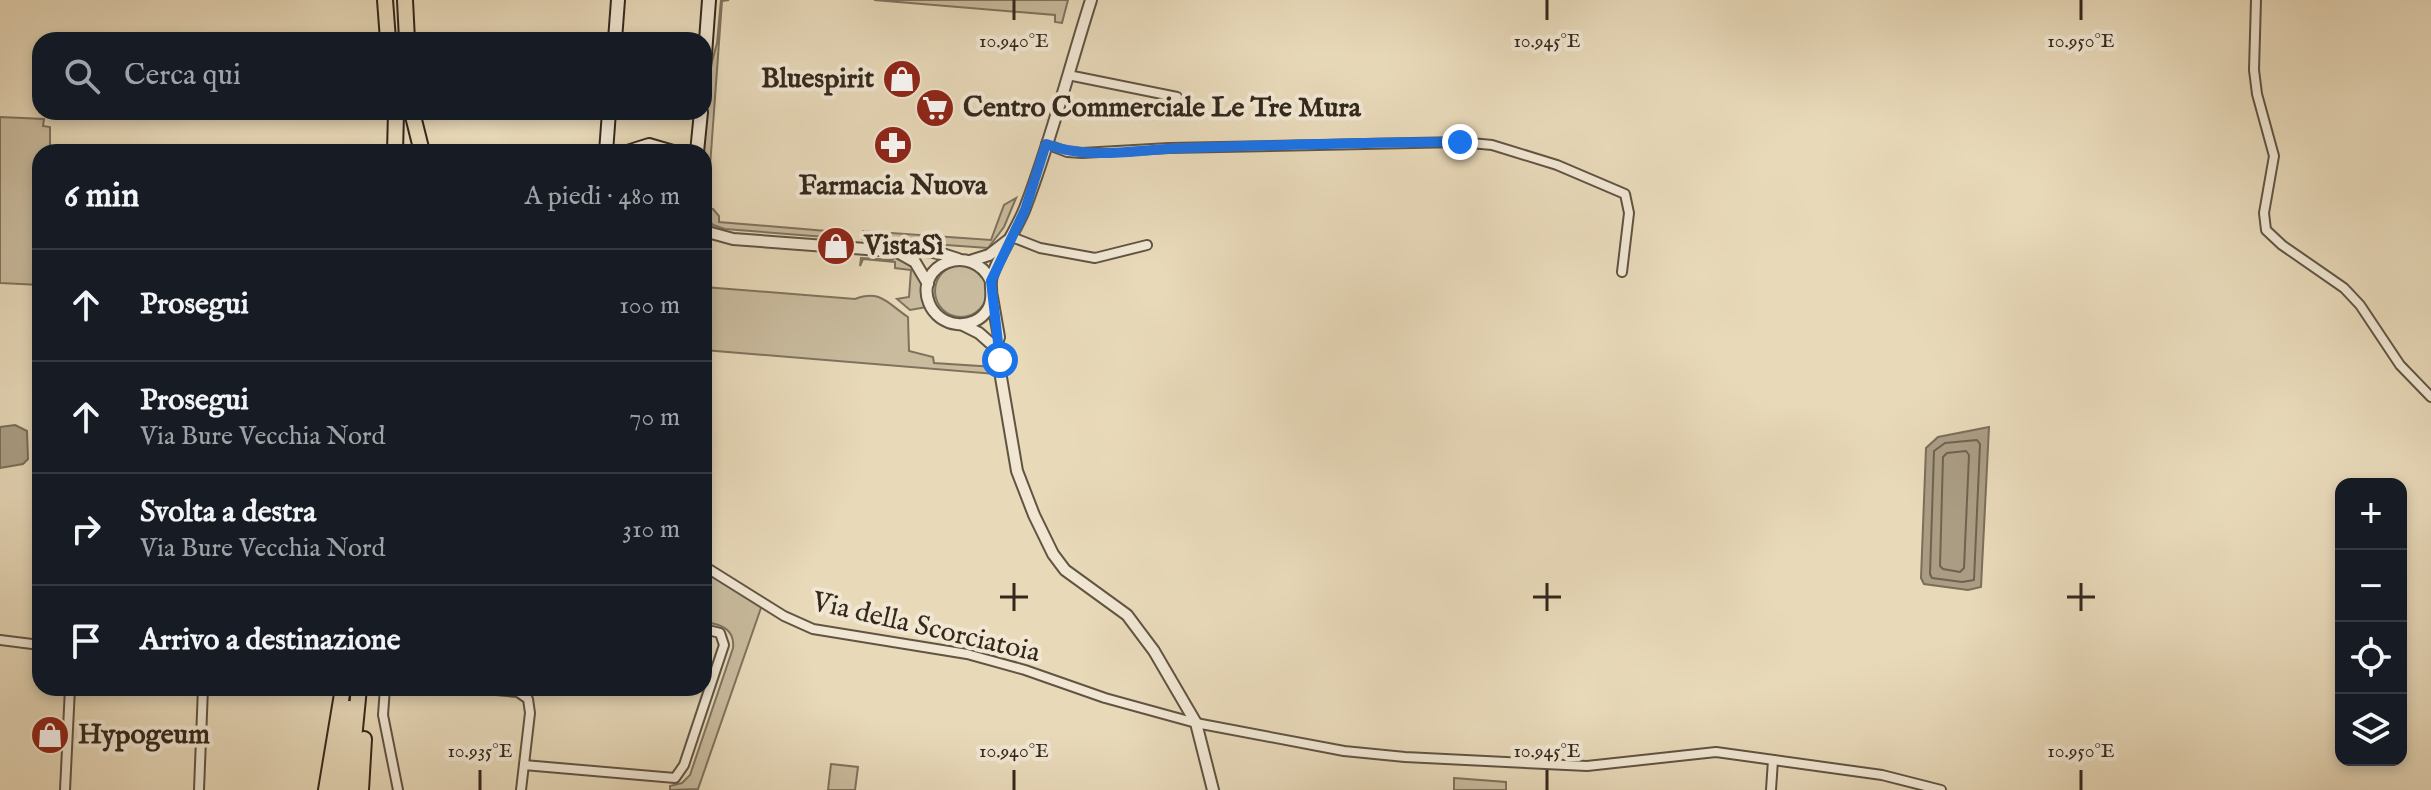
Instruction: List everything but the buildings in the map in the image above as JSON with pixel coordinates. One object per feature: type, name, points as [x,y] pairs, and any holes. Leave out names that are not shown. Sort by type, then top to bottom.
[{"type":"main road","points":[[385,0],[387,32]]},
{"type":"main road","points":[[397,32],[398,0]]},
{"type":"main road","points":[[405,0],[407,32]]},
{"type":"main road","points":[[616,32],[618,0]]},
{"type":"main road","points":[[707,32],[709,0]]},
{"type":"main road","points":[[395,144],[396,120]]},
{"type":"main road","points":[[414,120],[420,144]]},
{"type":"main road","points":[[607,144],[608,120]]},
{"type":"main road","points":[[698,144],[700,120]]},
{"type":"main road","points":[[326,790],[342,696]]},
{"type":"main road","points":[[339,790],[350,696]]},
{"type":"main road","points":[[349,790],[364,696]]},
{"type":"main road","points":[[361,790],[365,696]]},
{"type":"street","points":[[991,281],[1025,210],[1091,0]]},
{"type":"street","points":[[2256,0],[2254,70],[2257,94],[2274,156],[2264,213],[2266,230],[2282,245],[2344,288],[2360,305],[2400,365],[2431,397]]},
{"type":"street","points":[[1068,75],[1177,97]]},
{"type":"street","points":[[1046,144],[1067,152],[1082,153],[1403,142],[1492,145],[1557,165],[1625,194],[1629,213],[1622,272]]},
{"type":"street","points":[[712,231],[717,236]]},
{"type":"street","points":[[712,234],[941,253],[983,268],[991,281],[999,337],[996,348],[1017,471],[1028,502],[1053,554],[1071,576],[1114,604],[1132,621],[1154,651],[1196,723],[1213,790]]},
{"type":"street","points":[[1012,237],[1040,248],[1095,258],[1147,245]]},
{"type":"street","points":[[996,348],[983,336],[963,325],[947,322],[934,312],[928,299],[928,284],[942,265],[993,253],[1012,237]]},
{"type":"street","points":[[893,251],[915,262],[928,284]]},
{"type":"street","points":[[963,325],[980,318],[988,309],[992,297]]},
{"type":"street","name":"Via della Scorciatoia","points":[[712,571],[784,616],[813,629],[980,657],[1105,698],[1196,723],[1344,751],[1405,757],[1599,766],[1708,751],[1882,775],[1941,790]]},
{"type":"street","points":[[712,631],[720,633],[724,645],[712,680]]},
{"type":"street","points":[[0,640],[32,644]]},
{"type":"street","points":[[65,790],[70,696]]},
{"type":"street","points":[[199,790],[203,696]]},
{"type":"street","points":[[384,696],[383,715],[398,790]]},
{"type":"street","points":[[521,790],[530,708],[527,696]]},
{"type":"street","points":[[524,765],[675,778],[682,769],[707,696]]},
{"type":"street","points":[[1771,790],[1773,760]]},
{"type":"shaded area","points":[[721,0],[729,0],[722,1],[712,144],[704,144],[705,120],[712,120],[712,62]]},
{"type":"shaded area","points":[[874,0],[1068,0],[1062,23],[1055,22],[1055,15]]},
{"type":"shaded area","points":[[0,117],[44,120],[43,126],[50,127],[50,144],[32,144],[32,285],[0,283]]},
{"type":"shaded area","points":[[1016,198],[1004,227],[988,248],[862,239],[863,231],[991,240],[1004,205]]},
{"type":"shaded area","points":[[712,209],[719,216],[719,222],[838,232],[838,238],[725,229],[713,225]]},
{"type":"shaded area","points":[[861,258],[895,258],[910,265],[921,283],[927,307],[910,310],[897,299],[909,297],[911,270],[895,268],[895,262],[863,259],[860,266]]},
{"type":"shaded area","points":[[961,265],[979,273],[987,291],[979,309],[961,317],[943,309],[935,291],[943,273]]},
{"type":"shaded area","points":[[712,288],[855,299],[878,297],[908,317],[909,351],[933,357],[934,363],[995,367],[995,374],[712,351]]},
{"type":"shaded area","points":[[712,573],[762,605],[698,789],[670,790],[670,786],[682,783],[690,775],[733,648],[732,636],[712,623]]},
{"type":"shaded area","points":[[831,764],[858,767],[855,790],[828,790]]},
{"type":"shaded area","points":[[1454,778],[1506,782],[1506,790],[1454,790]]},
{"type":"water","points":[[15,425],[27,431],[28,459],[23,464],[0,468],[0,427]]},
{"type":"water","points":[[1989,427],[1981,587],[1968,590],[1924,584],[1921,578],[1926,448],[1938,437]]},
{"type":"place","name":"Bluespirit","points":[[902,79]]},
{"type":"place","name":"Centro Commerciale Le Tre Mura","points":[[935,108]]},
{"type":"place","name":"Farmacia Nuova","points":[[893,145]]},
{"type":"place","name":"VistaSì","points":[[836,246]]},
{"type":"place","name":"Hypogeum","points":[[50,735]]},
{"type":"route","points":[[1000,360],[996,348],[999,337],[991,281],[1025,210],[1046,144],[1067,152],[1082,153],[1169,148],[1460,142]]}]
